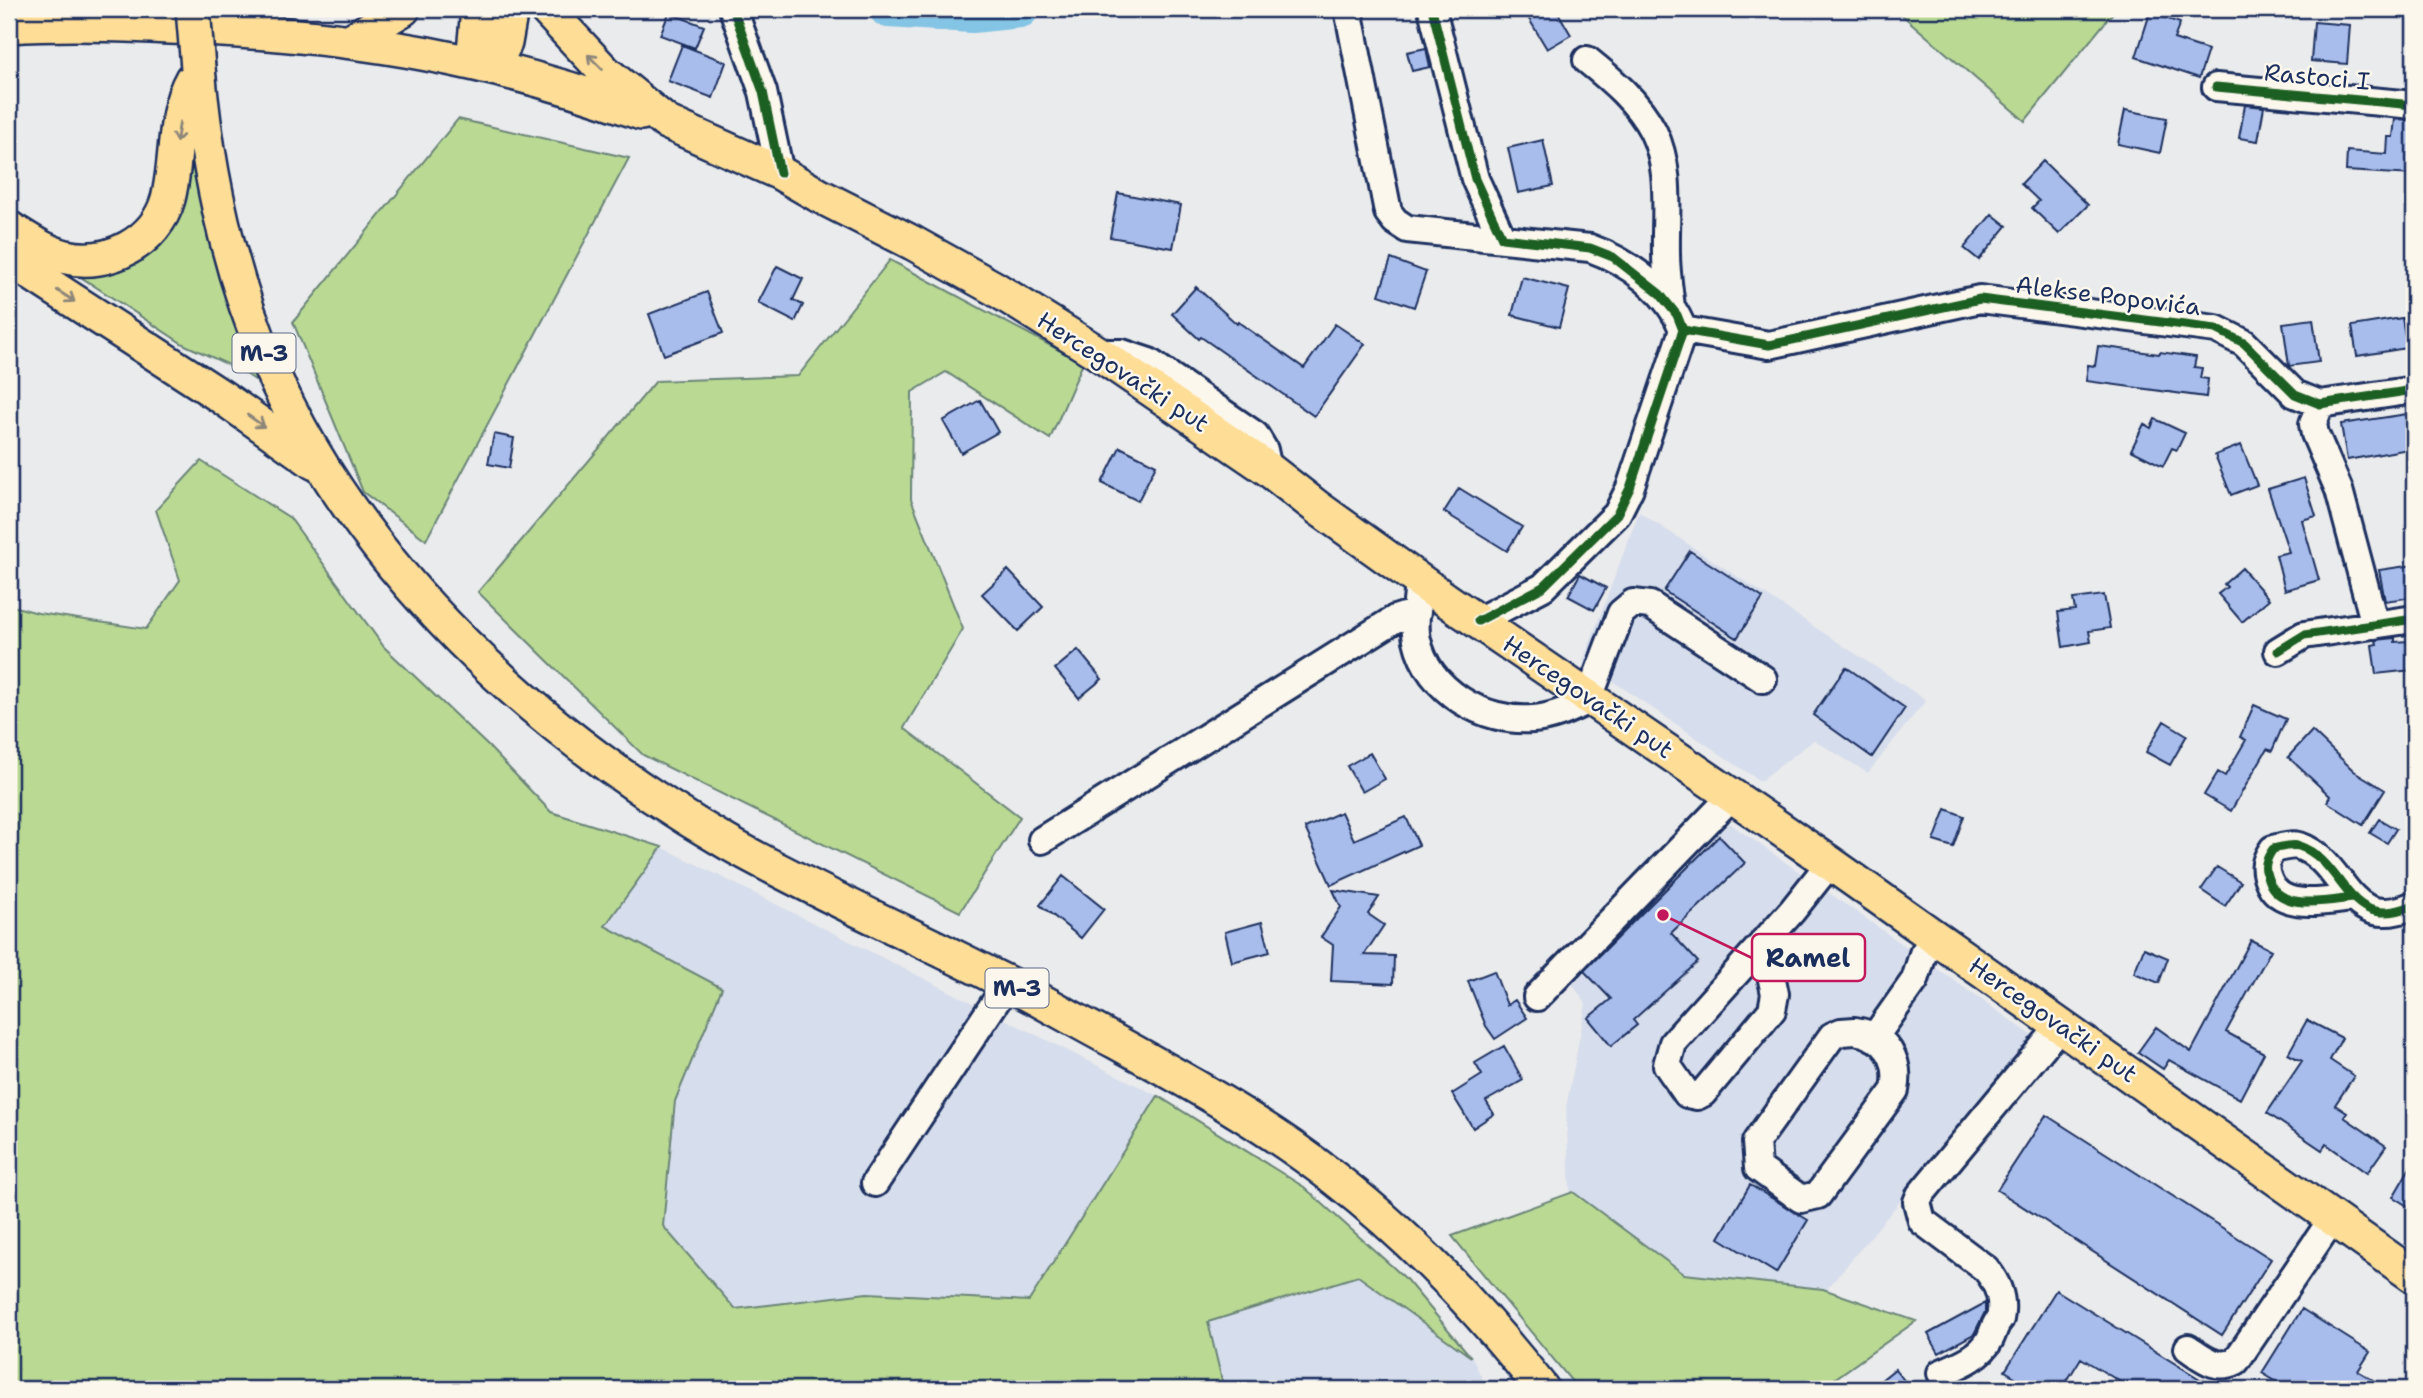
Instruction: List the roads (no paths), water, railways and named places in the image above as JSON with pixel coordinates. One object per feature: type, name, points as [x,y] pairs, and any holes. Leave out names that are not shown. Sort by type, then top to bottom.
[{"type":"main road","name":"M-3","points":[[193,9],[206,143],[221,218],[235,270],[270,367],[295,419],[363,526],[439,615],[514,688],[595,755],[664,803],[741,849],[1008,984],[1225,1103],[1331,1176],[1428,1259],[1483,1318],[1542,1389]]},
{"type":"main road","points":[[350,41],[403,9]]},
{"type":"main road","points":[[478,9],[483,64]]},
{"type":"main road","points":[[483,64],[505,43],[511,9]]},
{"type":"main road","points":[[546,9],[605,72],[666,122]]},
{"type":"main road","points":[[9,26],[114,24],[252,31],[350,41],[483,64],[556,84],[666,122]]},
{"type":"main road","points":[[9,228],[53,253],[84,259],[115,254],[145,236],[158,221],[168,199],[183,103],[198,68]]},
{"type":"main road","name":"Hercegovački put","points":[[666,122],[780,173],[962,270],[1098,353],[1268,468],[1418,596],[1478,621],[1733,795],[2414,1276]]},
{"type":"main road","points":[[9,258],[222,397],[325,470]]},
{"type":"street","points":[[733,9],[764,92],[780,173]]},
{"type":"street","points":[[1348,9],[1388,212],[1395,221],[1407,229],[1590,248],[1613,257],[1660,293],[1677,318]]},
{"type":"street","points":[[1433,9],[1475,179],[1502,238]]},
{"type":"street","points":[[1478,621],[1543,587],[1617,514],[1630,488],[1677,318],[1666,253],[1667,183],[1663,160],[1652,131],[1630,98],[1587,60]]},
{"type":"street","name":"Rastoci I","points":[[2216,87],[2414,105]]},
{"type":"street","name":"Alekse Popovića","points":[[1677,318],[1769,345],[1980,299],[2216,329],[2244,343],[2295,394],[2320,404]]},
{"type":"street","points":[[2375,625],[2339,490],[2313,424],[2320,404],[2414,390]]},
{"type":"street","points":[[1418,596],[1416,638],[1427,664],[1448,690],[1469,705],[1498,716],[1533,719],[1563,712],[1589,698],[1621,613],[1633,603],[1650,605],[1763,679]]},
{"type":"street","points":[[1042,840],[1395,619],[1418,596]]},
{"type":"street","points":[[2278,651],[2304,635],[2414,619]]},
{"type":"street","points":[[1537,998],[1733,795]]},
{"type":"street","points":[[1764,941],[1775,994],[1772,1010],[1703,1093],[1697,1096],[1687,1094],[1667,1065],[1673,1042],[1830,863]]},
{"type":"street","points":[[2351,898],[2361,905],[2383,911],[2400,911],[2414,905]]},
{"type":"street","points":[[1874,1038],[1915,980],[1923,954],[1936,937]]},
{"type":"street","points":[[875,1183],[1008,984]]},
{"type":"street","points":[[1941,1373],[1979,1353],[2000,1319],[2001,1296],[1994,1279],[1986,1269],[1922,1221],[1917,1202],[2061,1025]]},
{"type":"street","points":[[1855,1031],[1868,1033],[1874,1038],[1895,1057],[1895,1090],[1818,1195],[1801,1199],[1758,1168],[1756,1142],[1832,1036],[1855,1031]]},
{"type":"street","points":[[2188,1348],[2216,1366],[2227,1366],[2235,1361],[2333,1218]]},
{"type":"waterway","points":[[888,9],[972,14],[1020,9]]},
{"type":"place","name":"Ramel","points":[[1663,915]]}]
